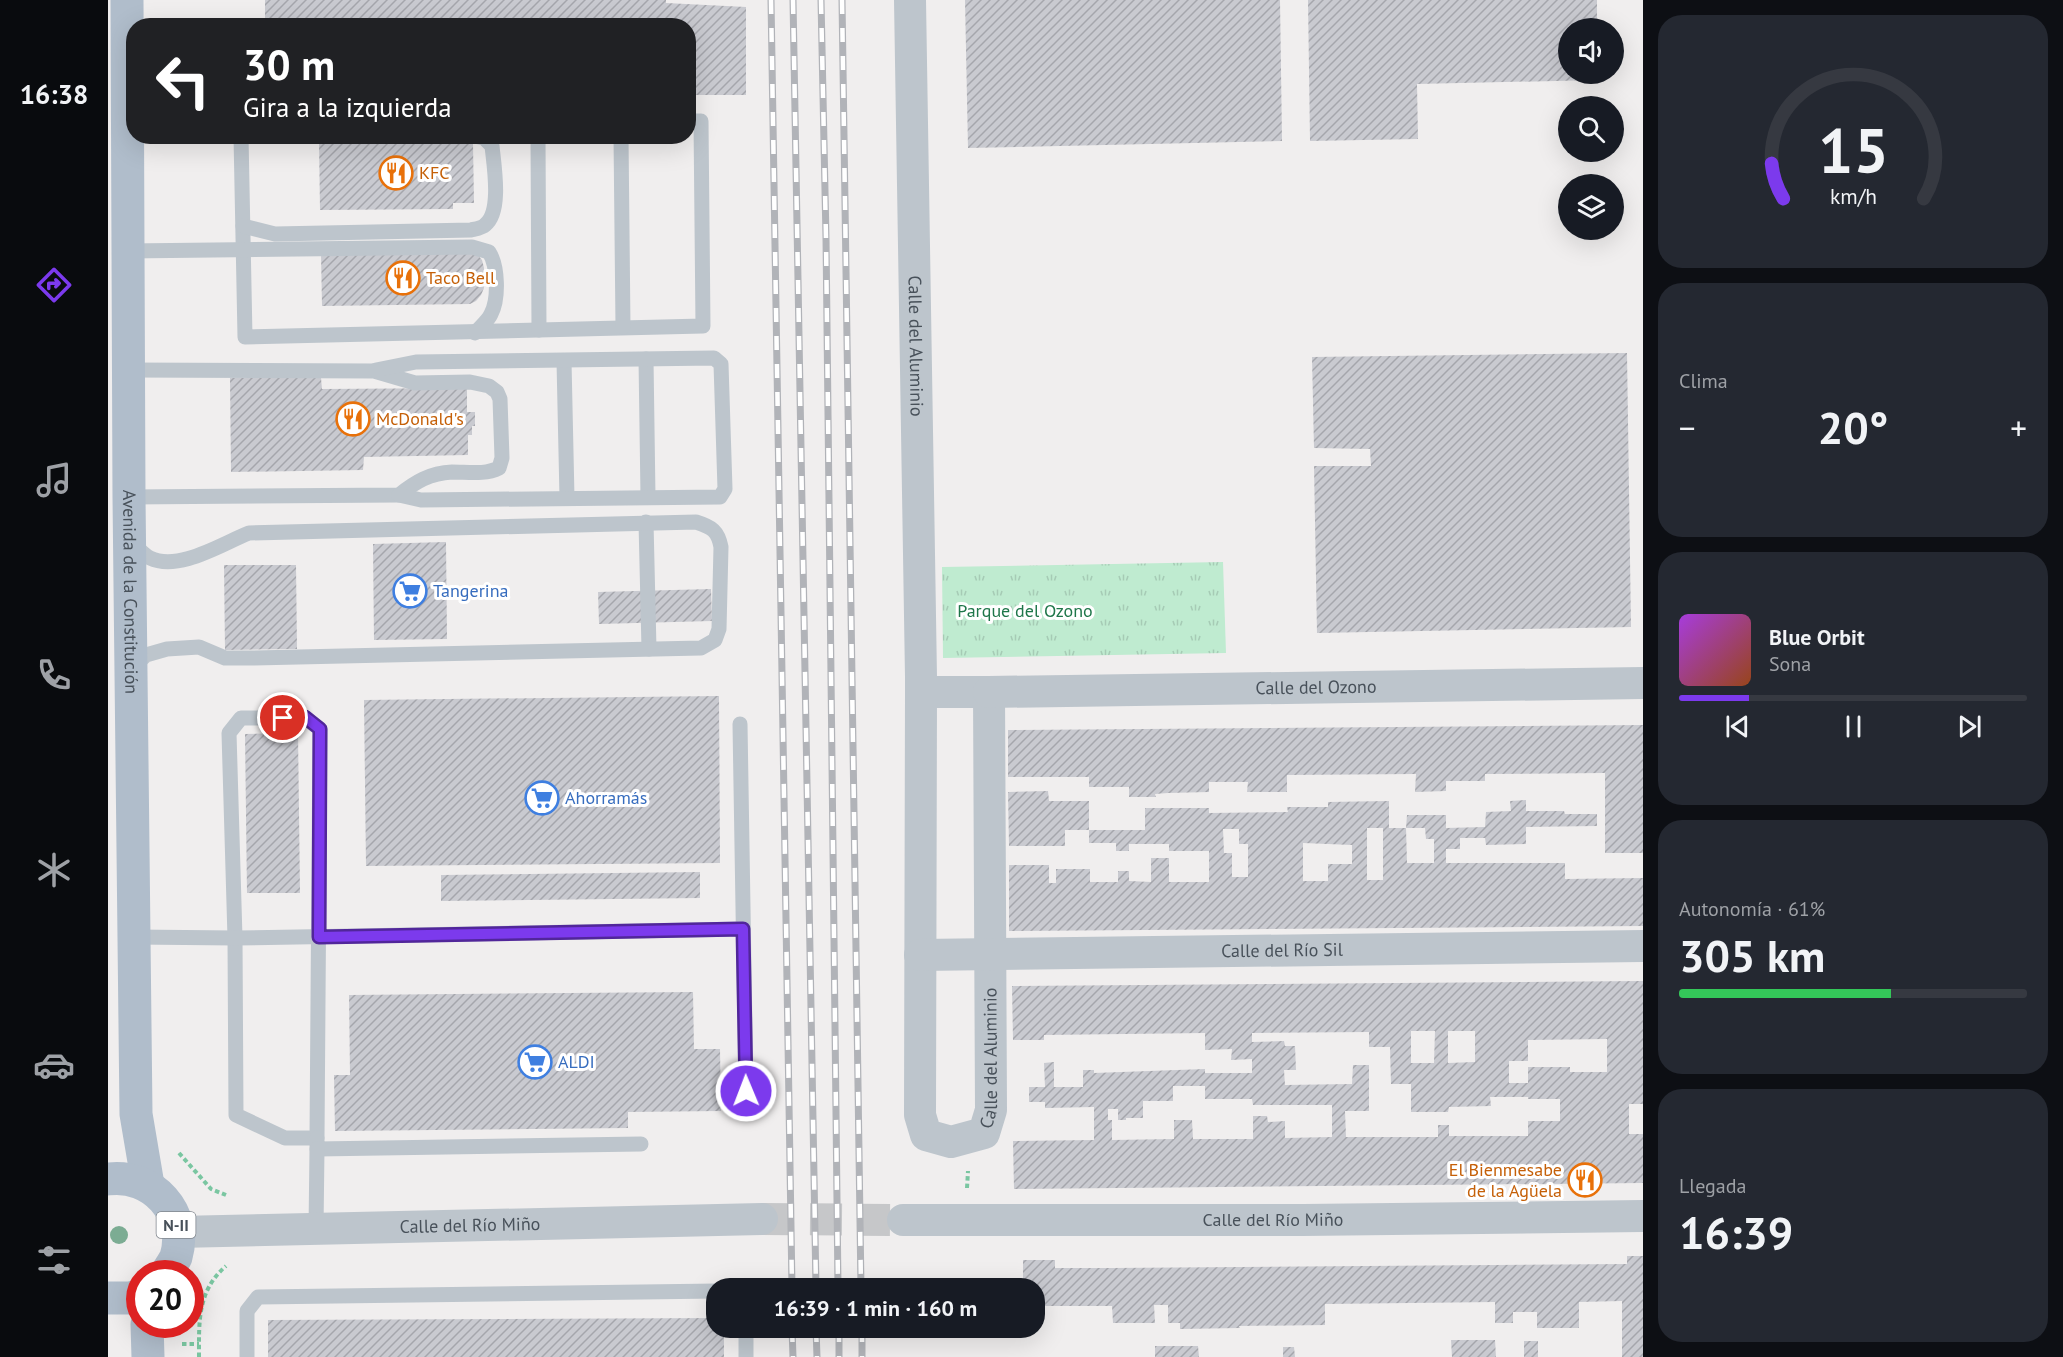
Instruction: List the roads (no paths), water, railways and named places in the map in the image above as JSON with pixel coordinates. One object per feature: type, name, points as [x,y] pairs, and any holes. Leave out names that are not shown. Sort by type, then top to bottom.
[{"type":"main road","name":"Avenida de la Constitución","points":[[127,0],[127,18]]},
{"type":"main road","name":"Avenida de la Constitución","points":[[130,144],[128,370],[136,1114],[148,1185]]},
{"type":"main road","points":[[108,1179],[129,1178],[148,1185]]},
{"type":"main road","name":"N-II","points":[[148,1185],[162,1196],[172,1212],[178,1233],[174,1260]]},
{"type":"main road","points":[[108,1298],[126,1298]]},
{"type":"main road","points":[[147,1338],[148,1357]]},
{"type":"street","name":"Calle del Aluminio","points":[[910,0],[921,692],[920,1115],[926,1135],[951,1142],[984,1133],[991,1110],[989,692]]},
{"type":"street","name":"Calle del Ozono","points":[[989,692],[1643,683]]},
{"type":"street","points":[[921,692],[989,692]]},
{"type":"street","name":"Calle del Río Sil","points":[[920,955],[1643,945]]},
{"type":"street","name":"Calle del Río Miño","points":[[903,1220],[1303,1220],[1643,1216]]},
{"type":"street","name":"Calle del Río Miño","points":[[178,1233],[762,1219]]},
{"type":"lane","points":[[241,144],[245,337],[703,326],[701,121],[696,121]]},
{"type":"lane","points":[[243,226],[274,234],[471,230],[485,225],[494,213],[495,197],[492,146],[490,144]]},
{"type":"lane","points":[[538,144],[539,330]]},
{"type":"lane","points":[[621,144],[623,327]]},
{"type":"lane","points":[[128,251],[472,247],[489,252],[494,261],[496,300],[491,316],[475,333]]},
{"type":"lane","points":[[128,370],[374,371],[416,362],[714,358],[722,364],[725,489],[720,497],[421,500],[399,495],[129,497]]},
{"type":"lane","points":[[646,359],[648,497]]},
{"type":"lane","points":[[564,361],[567,498]]},
{"type":"lane","points":[[374,371],[415,383],[470,382],[489,386],[497,392],[500,399],[502,458],[499,468],[491,472],[448,472],[420,479],[399,495]]},
{"type":"lane","points":[[646,522],[649,649]]},
{"type":"lane","points":[[130,541],[149,558],[166,563],[203,554],[249,533],[696,522],[710,526],[719,535],[721,547],[719,629],[715,640],[701,648],[225,658],[199,647],[167,649],[146,655],[131,669]]},
{"type":"lane","points":[[316,1229],[317,1143],[319,937],[320,729],[305,717],[241,718],[229,733],[235,938],[236,1115],[285,1138],[317,1143],[641,1144]]},
{"type":"lane","points":[[740,724],[746,1091]]},
{"type":"lane","points":[[134,937],[319,937],[743,929]]},
{"type":"lane","points":[[247,1357],[247,1311],[258,1297],[706,1291]]},
{"type":"lane","points":[[746,1338],[746,1357]]},
{"type":"tunnel","points":[[762,1219],[903,1220]]},
{"type":"railway","points":[[771,0],[792,1278]]},
{"type":"railway","points":[[793,0],[816,1278]]},
{"type":"railway","points":[[821,0],[826,238],[838,1278]]},
{"type":"railway","points":[[842,0],[861,1278]]},
{"type":"railway","points":[[792,1338],[793,1357]]},
{"type":"railway","points":[[816,1338],[817,1357]]},
{"type":"railway","points":[[839,1338],[839,1357]]},
{"type":"railway","points":[[862,1338],[862,1357]]},
{"type":"place","name":"KFC","points":[[396,173]]},
{"type":"place","name":"Taco Bell","points":[[403,278]]},
{"type":"place","name":"McDonald's","points":[[353,419]]},
{"type":"place","name":"Tangerina","points":[[410,591]]},
{"type":"place","name":"Ahorramás","points":[[542,798]]},
{"type":"place","name":"ALDI","points":[[535,1062]]},
{"type":"place","name":"El Bienmesabe de la Agüela","points":[[1585,1180]]},
{"type":"park label","name":"Parque del Ozono","points":[[1025,611]]}]
